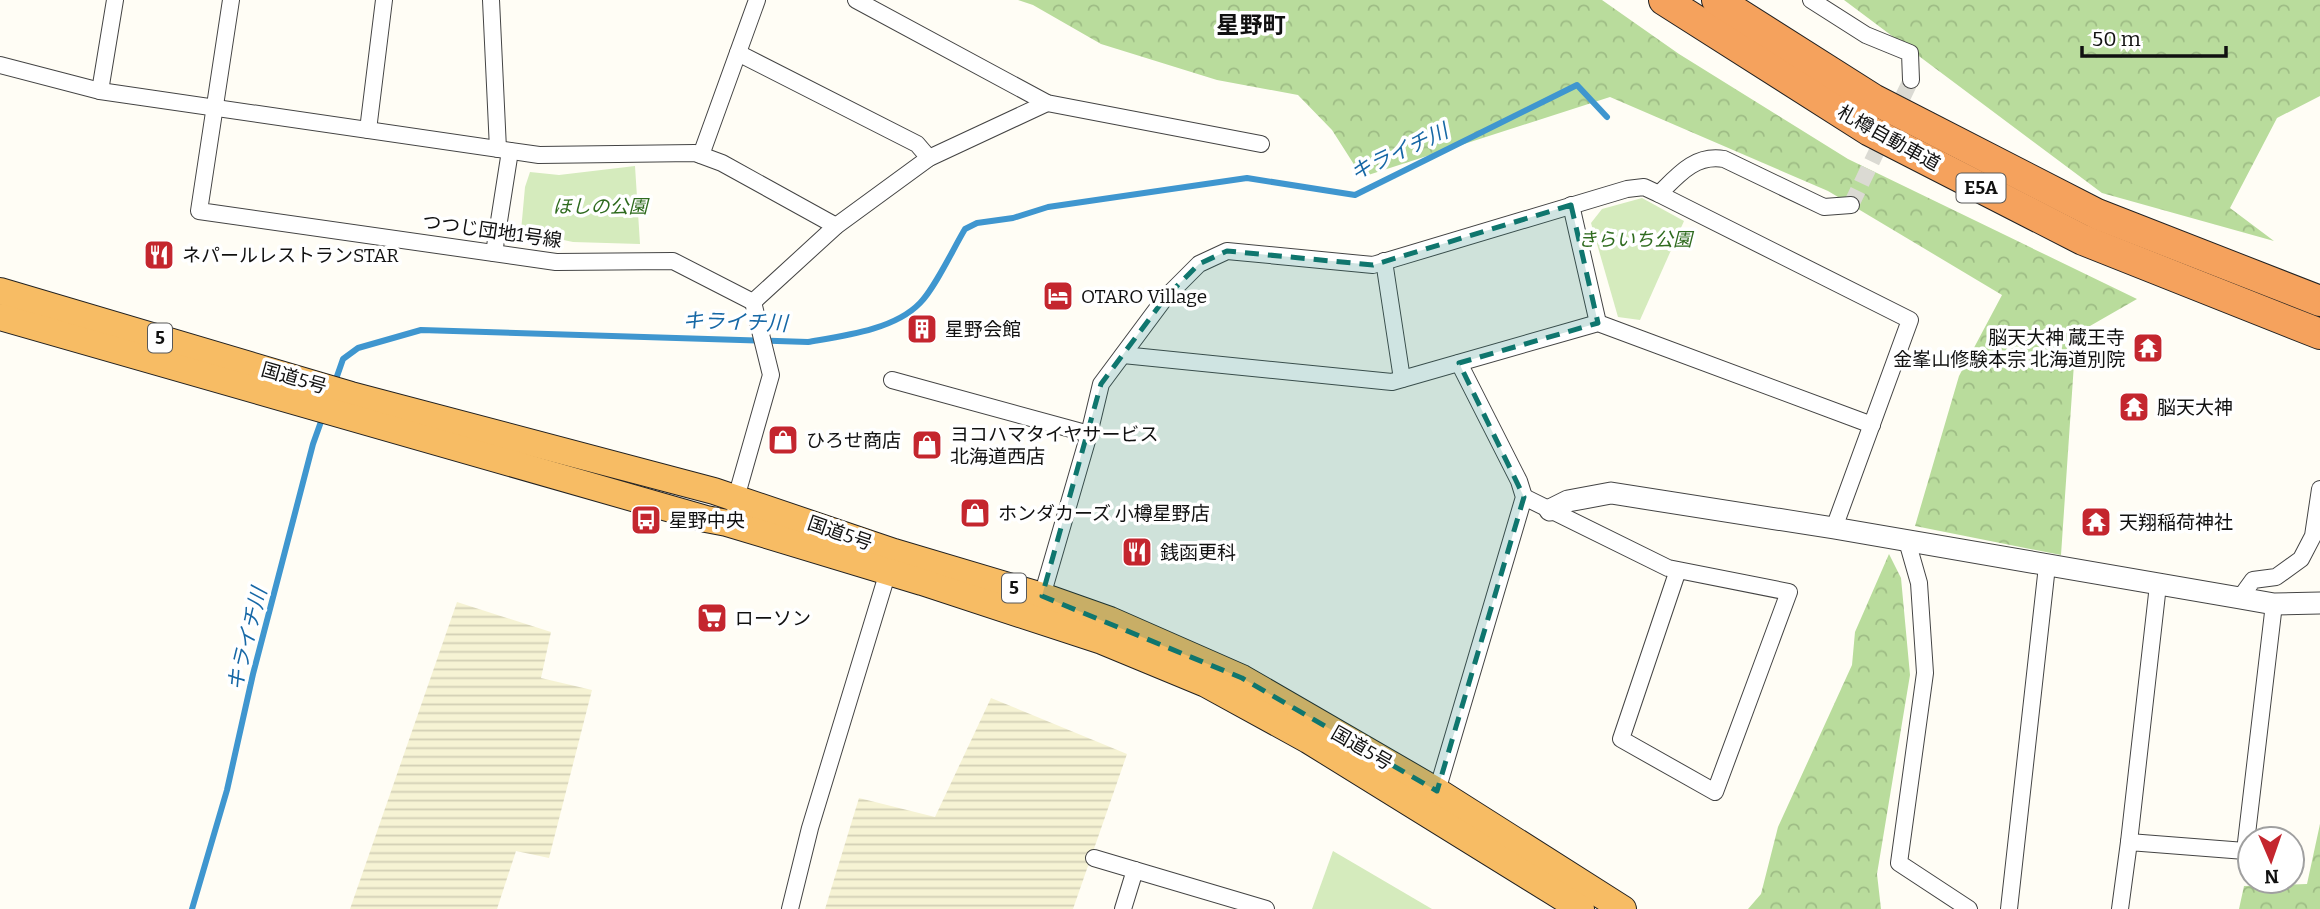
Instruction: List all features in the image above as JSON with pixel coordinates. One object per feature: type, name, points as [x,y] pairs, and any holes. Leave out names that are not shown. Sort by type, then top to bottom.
[{"type":"highway","name":"札樽自動車道","points":[[1664,0],[1870,131],[2083,240],[2320,334]]},
{"type":"highway","name":"札樽自動車道","points":[[1717,0],[1872,99],[2098,214],[2320,302]]},
{"type":"highway","name":"国道5号","points":[[0,291],[317,396],[706,519],[1042,596],[1110,620],[1242,678],[1437,791],[1623,909]]},
{"type":"highway","name":"国道5号","points":[[0,317],[317,396]]},
{"type":"highway","name":"国道5号","points":[[348,405],[736,498],[891,562],[1102,641],[1206,684],[1308,740],[1581,909]]},
{"type":"street","points":[[100,91],[115,0]]},
{"type":"street","points":[[216,108],[231,0]]},
{"type":"street","points":[[368,130],[384,0]]},
{"type":"street","points":[[491,0],[504,150],[494,253]]},
{"type":"street","points":[[701,155],[757,0]]},
{"type":"street","points":[[856,0],[1047,103],[1261,144]]},
{"type":"street","points":[[1811,0],[1866,35],[1910,53],[1911,80]]},
{"type":"street","points":[[738,53],[917,144],[929,158]]},
{"type":"street","points":[[0,65],[100,91],[539,156],[641,153],[701,155],[722,163],[836,226]]},
{"type":"street","points":[[727,523],[771,375],[752,302],[836,226],[929,158],[1047,103]]},
{"type":"street","name":"つつじ団地1号線","points":[[216,108],[199,211],[556,262],[673,261],[752,302]]},
{"type":"street","points":[[1659,194],[1686,166],[1710,156],[1724,159],[1824,207],[1851,205]]},
{"type":"street","points":[[1042,596],[1101,384],[1165,298],[1199,264],[1227,251],[1373,265],[1571,205],[1644,187],[1910,320],[1834,528]]},
{"type":"street","points":[[1571,205],[1598,323]]},
{"type":"street","points":[[1384,261],[1402,379]]},
{"type":"street","points":[[1122,355],[1392,382],[1598,323],[1872,425]]},
{"type":"street","points":[[1437,791],[1524,497],[1519,481],[1459,363]]},
{"type":"street","points":[[892,380],[1089,434]]},
{"type":"street","points":[[2240,598],[2253,580],[2276,577],[2301,559],[2313,536],[2320,489]]},
{"type":"street","points":[[1550,510],[1568,501],[1611,493],[1834,528],[2274,604],[2320,603]]},
{"type":"street","points":[[1524,497],[1668,568],[1789,592],[1715,792],[1621,739],[1678,570]]},
{"type":"street","points":[[1907,541],[1919,583],[1925,673],[1899,863],[1969,909]]},
{"type":"street","points":[[790,909],[810,828],[891,562]]},
{"type":"street","points":[[2009,909],[2047,566]]},
{"type":"street","points":[[2120,909],[2158,585]]},
{"type":"street","points":[[2129,842],[2245,851],[2274,604]]},
{"type":"street","points":[[1094,858],[1230,904],[1266,909]]},
{"type":"street","points":[[1123,909],[1135,870]]},
{"type":"highlighted area","points":[[1571,205],[1598,323],[1459,363],[1524,497],[1437,791],[1242,678],[1042,596],[1101,384],[1165,298],[1199,264],[1227,251],[1373,265]]},
{"type":"shaded area","points":[[457,602],[551,632],[541,678],[592,690],[549,858],[516,851],[497,909],[350,909]]},
{"type":"shaded area","points":[[991,698],[1127,754],[1073,909],[825,909],[859,798],[935,817]]},
{"type":"green space","points":[[1018,0],[1602,0],[1679,54],[1848,159],[2137,299],[2076,334],[2061,555],[1915,526],[1959,376],[2002,295],[1828,191],[1610,97],[1362,177],[1332,130],[1298,95],[1217,80],[1101,44],[1033,5]]},
{"type":"green space","points":[[1844,0],[2320,0],[2320,96],[2277,118],[2230,208],[2274,241],[2102,193]]},
{"type":"green space","name":"ほしの公園","points":[[635,166],[640,244],[573,242],[521,231],[525,187],[530,172],[559,175]]},
{"type":"green space","name":"きらいち公園","points":[[1642,198],[1684,221],[1640,320],[1618,317],[1591,223],[1602,209]]},
{"type":"green space","points":[[1889,554],[1901,578],[1910,675],[1877,874],[1881,909],[1748,909],[1761,894],[1778,827],[1852,665],[1855,632]]},
{"type":"green space","points":[[2320,824],[2320,909],[2239,909],[2242,895],[2306,895]]},
{"type":"green space","points":[[1333,851],[1432,909],[1312,909]]},
{"type":"waterway","name":"キライチ川","points":[[335,382],[343,359],[358,348],[421,330],[808,342],[852,334],[896,320],[920,303],[938,278],[965,229],[977,223],[1013,218],[1048,207],[1247,178],[1355,195],[1577,85],[1607,117]]},
{"type":"waterway","name":"キライチ川","points":[[192,909],[227,790],[253,674],[313,444],[323,416]]},
{"type":"tunnel","points":[[1851,205],[1911,80]]},
{"type":"place","name":"ネパールレストランSTAR","points":[[159,255]]},
{"type":"place","name":"OTARO Village","points":[[1058,296]]},
{"type":"place","name":"星野会館","points":[[922,329]]},
{"type":"place","name":"脳天大神 蔵王寺 金峯山修験本宗 北海道別院","points":[[2148,348]]},
{"type":"place","name":"脳天大神","points":[[2134,407]]},
{"type":"place","name":"ひろせ商店","points":[[783,440]]},
{"type":"place","name":"ヨコハマタイヤサービス 北海道西店","points":[[927,445]]},
{"type":"place","name":"ホンダカーズ 小樽星野店","points":[[975,513]]},
{"type":"place","name":"星野中央","points":[[646,520]]},
{"type":"place","name":"天翔稲荷神社","points":[[2096,522]]},
{"type":"place","name":"銭函更科","points":[[1137,552]]},
{"type":"place","name":"ローソン","points":[[712,618]]},
{"type":"district","name":"星野町","points":[[1251,25]]}]
